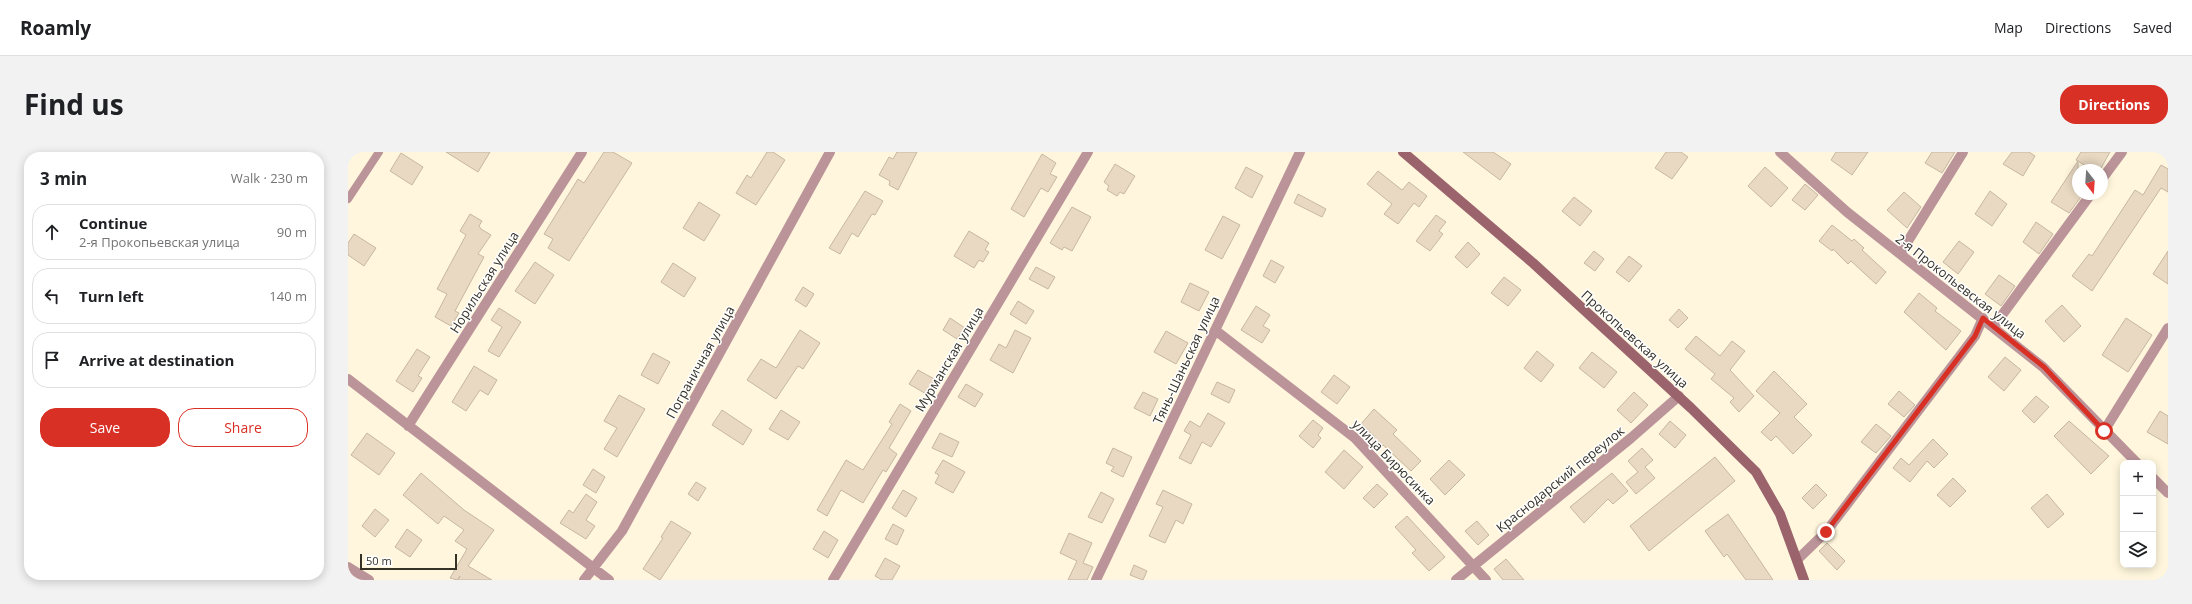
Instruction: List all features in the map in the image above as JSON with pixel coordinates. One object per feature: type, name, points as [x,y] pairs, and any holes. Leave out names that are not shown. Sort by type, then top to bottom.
[{"type":"main road","name":"Прокопьевская улица","points":[[1403,152],[1533,263],[1679,396],[1756,472],[1780,514],[1798,559],[1804,580]]},
{"type":"street","name":"Норильская улица","points":[[408,426],[582,152]]},
{"type":"street","name":"Пограничная улица","points":[[584,580],[622,531],[830,152]]},
{"type":"street","name":"Мурманская улица","points":[[833,580],[1088,152]]},
{"type":"street","name":"Тянь-Шаньская улица","points":[[1096,580],[1300,152]]},
{"type":"street","name":"2-я Прокопьевская улица","points":[[1780,152],[1790,156],[1847,212],[1994,326],[2044,367],[2104,431],[2134,460]]},
{"type":"street","points":[[1900,254],[1963,152]]},
{"type":"street","points":[[2108,171],[2122,152]]},
{"type":"street","points":[[1994,326],[2087,200]]},
{"type":"street","points":[[1798,559],[1826,532],[1975,336],[1983,318]]},
{"type":"street","points":[[2104,431],[2168,328]]},
{"type":"street","name":"улица Бирюсинка","points":[[1216,330],[1354,438],[1486,580]]},
{"type":"street","points":[[348,379],[609,580]]},
{"type":"street","name":"Краснодарский переулок","points":[[1456,580],[1679,396]]},
{"type":"street","points":[[2156,481],[2168,493]]},
{"type":"street","points":[[348,567],[369,580]]},
{"type":"lane","points":[[348,200],[379,152]]},
{"type":"building","points":[[446,152],[490,152],[478,172]]},
{"type":"building","points":[[604,152],[613,152],[632,163],[569,261],[548,248],[553,239],[544,234],[578,179],[584,183]]},
{"type":"building","points":[[767,152],[773,152],[785,160],[756,205],[736,193],[747,175],[751,178]]},
{"type":"building","points":[[897,152],[917,152],[898,190],[889,185],[890,181],[879,175],[889,157],[893,159]]},
{"type":"building","points":[[1463,152],[1493,152],[1511,164],[1500,180]]},
{"type":"building","points":[[1666,152],[1681,152],[1688,157],[1672,179],[1655,168]]},
{"type":"building","points":[[1836,152],[1868,152],[1852,175],[1831,160]]},
{"type":"building","points":[[1932,152],[1955,152],[1942,173],[1925,163]]},
{"type":"building","points":[[2012,152],[2029,152],[2035,156],[2023,176],[2003,164]]},
{"type":"building","points":[[2081,152],[2110,152],[2103,164],[2082,164],[2076,160]]},
{"type":"building","points":[[401,153],[423,167],[412,185],[390,171]]},
{"type":"building","points":[[1042,154],[1056,163],[1050,174],[1057,177],[1048,192],[1041,188],[1024,217],[1011,209]]},
{"type":"building","points":[[1115,164],[1135,176],[1124,194],[1120,192],[1117,196],[1107,190],[1109,186],[1104,182]]},
{"type":"building","points":[[2161,165],[2168,169],[2168,192],[2161,188],[2092,291],[2072,276],[2089,254],[2092,256],[2135,190],[2143,195]]},
{"type":"building","points":[[1246,167],[1263,176],[1252,198],[1235,188]]},
{"type":"building","points":[[1765,167],[1788,188],[1771,207],[1748,186]]},
{"type":"building","points":[[2072,170],[2072,200],[2079,200],[2069,213],[2051,202]]},
{"type":"building","points":[[1378,171],[1402,190],[1409,182],[1427,196],[1419,207],[1414,203],[1398,224],[1384,214],[1392,204],[1367,184]]},
{"type":"building","points":[[1805,184],[1818,195],[1805,210],[1792,200]]},
{"type":"building","points":[[865,191],[883,201],[875,215],[872,214],[858,237],[852,233],[840,254],[829,248]]},
{"type":"building","points":[[1990,191],[2007,204],[1992,226],[1975,214]]},
{"type":"building","points":[[1904,192],[1921,207],[1907,228],[1887,210]]},
{"type":"building","points":[[1298,194],[1326,209],[1322,217],[1294,203]]},
{"type":"building","points":[[1574,197],[1592,211],[1580,226],[1562,211]]},
{"type":"building","points":[[699,202],[720,215],[704,241],[683,228]]},
{"type":"building","points":[[1072,207],[1091,217],[1072,251],[1064,247],[1062,250],[1050,243]]},
{"type":"building","points":[[470,214],[482,221],[479,226],[491,235],[478,254],[484,257],[455,311],[459,313],[451,326],[435,317],[447,294],[437,289],[466,235],[460,231]]},
{"type":"building","points":[[1436,215],[1446,222],[1439,231],[1443,234],[1430,251],[1416,241]]},
{"type":"building","points":[[1223,216],[1240,225],[1222,259],[1205,250]]},
{"type":"building","points":[[2036,222],[2053,234],[2039,254],[2023,242]]},
{"type":"building","points":[[1832,225],[1852,241],[1854,239],[1864,248],[1862,250],[1886,272],[1876,284],[1851,261],[1848,264],[1833,249],[1832,251],[1819,241]]},
{"type":"building","points":[[969,231],[989,243],[985,250],[989,252],[983,262],[979,260],[974,268],[954,256]]},
{"type":"building","points":[[354,234],[376,248],[364,266],[348,255],[348,243]]},
{"type":"building","points":[[1959,241],[1974,252],[1958,274],[1943,262]]},
{"type":"building","points":[[1468,242],[1480,254],[1467,268],[1455,257]]},
{"type":"building","points":[[1594,251],[1604,259],[1595,271],[1584,263]]},
{"type":"building","points":[[2168,251],[2168,284],[2153,274]]},
{"type":"building","points":[[1629,256],[1642,266],[1629,282],[1616,272]]},
{"type":"building","points":[[1271,260],[1284,267],[1275,283],[1263,276]]},
{"type":"building","points":[[535,262],[554,275],[535,304],[515,291]]},
{"type":"building","points":[[673,263],[696,278],[684,297],[661,282]]},
{"type":"building","points":[[1036,267],[1055,277],[1048,289],[1029,279]]},
{"type":"building","points":[[1999,275],[2015,286],[2001,306],[1985,294]]},
{"type":"building","points":[[1504,277],[1521,290],[1508,306],[1491,293]]},
{"type":"building","points":[[1190,283],[1209,292],[1199,311],[1181,302]]},
{"type":"building","points":[[803,287],[814,294],[806,307],[795,300]]},
{"type":"building","points":[[1919,293],[1937,308],[1935,311],[1961,331],[1946,350],[1904,312]]},
{"type":"building","points":[[1018,301],[1034,311],[1026,324],[1010,314]]},
{"type":"building","points":[[2062,305],[2081,326],[2064,342],[2045,321]]},
{"type":"building","points":[[1256,306],[1270,315],[1263,326],[1270,330],[1262,343],[1241,330]]},
{"type":"building","points":[[499,308],[521,322],[499,357],[488,351],[502,327],[491,320]]},
{"type":"building","points":[[1679,309],[1688,318],[1678,328],[1669,320]]},
{"type":"building","points":[[950,318],[965,328],[957,339],[943,330]]},
{"type":"building","points":[[2126,318],[2152,335],[2128,372],[2102,355]]},
{"type":"building","points":[[800,330],[820,343],[803,369],[798,366],[776,399],[747,380],[761,359],[776,368]]},
{"type":"building","points":[[1015,330],[1031,338],[1013,373],[990,360],[999,344],[1006,348]]},
{"type":"building","points":[[1166,331],[1188,343],[1176,364],[1154,352]]},
{"type":"building","points":[[1696,336],[1720,356],[1732,341],[1745,351],[1730,370],[1754,396],[1739,412],[1730,402],[1734,398],[1711,379],[1715,374],[1685,349]]},
{"type":"building","points":[[417,349],[430,357],[418,376],[422,378],[413,392],[396,381]]},
{"type":"building","points":[[1537,351],[1554,365],[1541,382],[1524,368]]},
{"type":"building","points":[[1592,352],[1617,372],[1604,388],[1579,368]]},
{"type":"building","points":[[653,353],[670,362],[658,384],[641,375]]},
{"type":"building","points":[[2005,357],[2021,370],[2004,391],[1988,377]]},
{"type":"building","points":[[474,366],[497,380],[488,395],[480,390],[466,411],[452,402]]},
{"type":"building","points":[[918,370],[936,380],[928,395],[909,384]]},
{"type":"building","points":[[1774,371],[1807,404],[1794,417],[1812,435],[1793,454],[1776,436],[1771,441],[1761,432],[1780,413],[1756,391]]},
{"type":"building","points":[[1334,375],[1350,387],[1337,404],[1321,392]]},
{"type":"building","points":[[1217,382],[1235,390],[1229,403],[1211,394]]},
{"type":"building","points":[[966,384],[983,394],[975,407],[958,397]]},
{"type":"building","points":[[1899,391],[1915,405],[1904,417],[1888,404]]},
{"type":"building","points":[[1143,392],[1158,399],[1150,416],[1134,408]]},
{"type":"building","points":[[1634,392],[1648,405],[1631,423],[1617,410]]},
{"type":"building","points":[[619,395],[645,409],[617,457],[604,449],[617,428],[604,421]]},
{"type":"building","points":[[2036,396],[2049,407],[2034,423],[2022,411]]},
{"type":"building","points":[[900,404],[911,411],[889,448],[897,454],[886,472],[883,470],[863,503],[841,490],[827,516],[817,510],[846,460],[863,470],[892,424],[889,422]]},
{"type":"building","points":[[1374,409],[1397,430],[1393,434],[1421,461],[1411,471],[1383,445],[1380,448],[1371,440],[1375,437],[1361,424]]},
{"type":"building","points":[[722,410],[752,430],[743,445],[712,425]]},
{"type":"building","points":[[781,410],[800,422],[788,440],[769,429]]},
{"type":"building","points":[[2160,411],[2168,416],[2168,444],[2147,432]]},
{"type":"building","points":[[1208,413],[1225,423],[1211,447],[1202,442],[1191,464],[1179,458],[1191,435],[1184,431],[1190,421],[1200,427]]},
{"type":"building","points":[[1313,420],[1323,428],[1318,435],[1321,438],[1313,448],[1299,436]]},
{"type":"building","points":[[1670,421],[1686,435],[1675,448],[1659,434]]},
{"type":"building","points":[[2069,421],[2109,456],[2091,474],[2054,436]]},
{"type":"building","points":[[1876,424],[1891,436],[1876,453],[1861,442]]},
{"type":"building","points":[[367,433],[395,453],[379,475],[351,455]]},
{"type":"building","points":[[940,433],[959,442],[952,457],[932,448]]},
{"type":"building","points":[[1933,439],[1948,454],[1934,468],[1927,461],[1910,482],[1893,468],[1901,458],[1909,465]]},
{"type":"building","points":[[1113,448],[1132,457],[1123,477],[1111,471],[1114,467],[1106,463]]},
{"type":"building","points":[[1642,448],[1653,460],[1645,467],[1655,478],[1636,494],[1626,482],[1638,472],[1628,461]]},
{"type":"building","points":[[1344,450],[1363,467],[1344,489],[1325,472]]},
{"type":"building","points":[[1715,457],[1735,481],[1649,551],[1630,526]]},
{"type":"building","points":[[943,460],[965,472],[953,493],[935,483],[939,475],[935,473]]},
{"type":"building","points":[[1449,460],[1465,475],[1445,495],[1430,479]]},
{"type":"building","points":[[593,469],[605,477],[596,493],[583,485]]},
{"type":"building","points":[[421,473],[464,510],[494,530],[468,566],[492,580],[458,580],[460,576],[457,580],[450,578],[467,549],[455,541],[464,530],[444,516],[438,524],[403,495]]},
{"type":"building","points":[[1612,473],[1628,491],[1613,504],[1608,499],[1584,523],[1570,507]]},
{"type":"building","points":[[1953,478],[1966,491],[1950,507],[1937,495]]},
{"type":"building","points":[[696,482],[706,488],[698,501],[688,494]]},
{"type":"building","points":[[1377,484],[1388,494],[1374,508],[1363,498]]},
{"type":"building","points":[[1816,484],[1827,495],[1813,509],[1802,498]]},
{"type":"building","points":[[903,490],[917,498],[906,517],[892,508]]},
{"type":"building","points":[[1163,490],[1192,504],[1183,524],[1176,520],[1165,543],[1149,536],[1163,507],[1156,504]]},
{"type":"building","points":[[1101,492],[1114,499],[1102,523],[1088,517]]},
{"type":"building","points":[[586,494],[597,502],[586,520],[595,526],[586,539],[560,523],[569,510],[573,513]]},
{"type":"building","points":[[2047,494],[2064,514],[2048,528],[2031,508]]},
{"type":"building","points":[[375,509],[389,520],[375,537],[362,526]]},
{"type":"building","points":[[1728,514],[1773,580],[1746,580],[1727,554],[1724,557],[1705,531]]},
{"type":"building","points":[[1407,516],[1445,557],[1429,571],[1412,553],[1416,550],[1395,527]]},
{"type":"building","points":[[671,521],[691,533],[660,580],[643,569],[663,538],[661,537]]},
{"type":"building","points":[[1477,521],[1489,535],[1478,545],[1465,531]]},
{"type":"building","points":[[893,524],[904,530],[897,545],[885,539]]},
{"type":"building","points":[[407,529],[422,540],[410,557],[395,547]]},
{"type":"building","points":[[824,531],[838,540],[828,558],[813,549]]},
{"type":"building","points":[[1069,533],[1092,543],[1083,563],[1093,567],[1087,580],[1068,580],[1077,561],[1060,553]]},
{"type":"building","points":[[1827,543],[1845,561],[1837,570],[1819,551]]},
{"type":"building","points":[[885,558],[900,566],[892,580],[882,580],[875,576]]},
{"type":"building","points":[[1506,559],[1524,580],[1503,580],[1494,569]]},
{"type":"building","points":[[1134,565],[1147,571],[1143,580],[1130,575]]},
{"type":"route","points":[[1826,532],[1975,336],[1983,318],[2044,367],[2104,431]]}]
